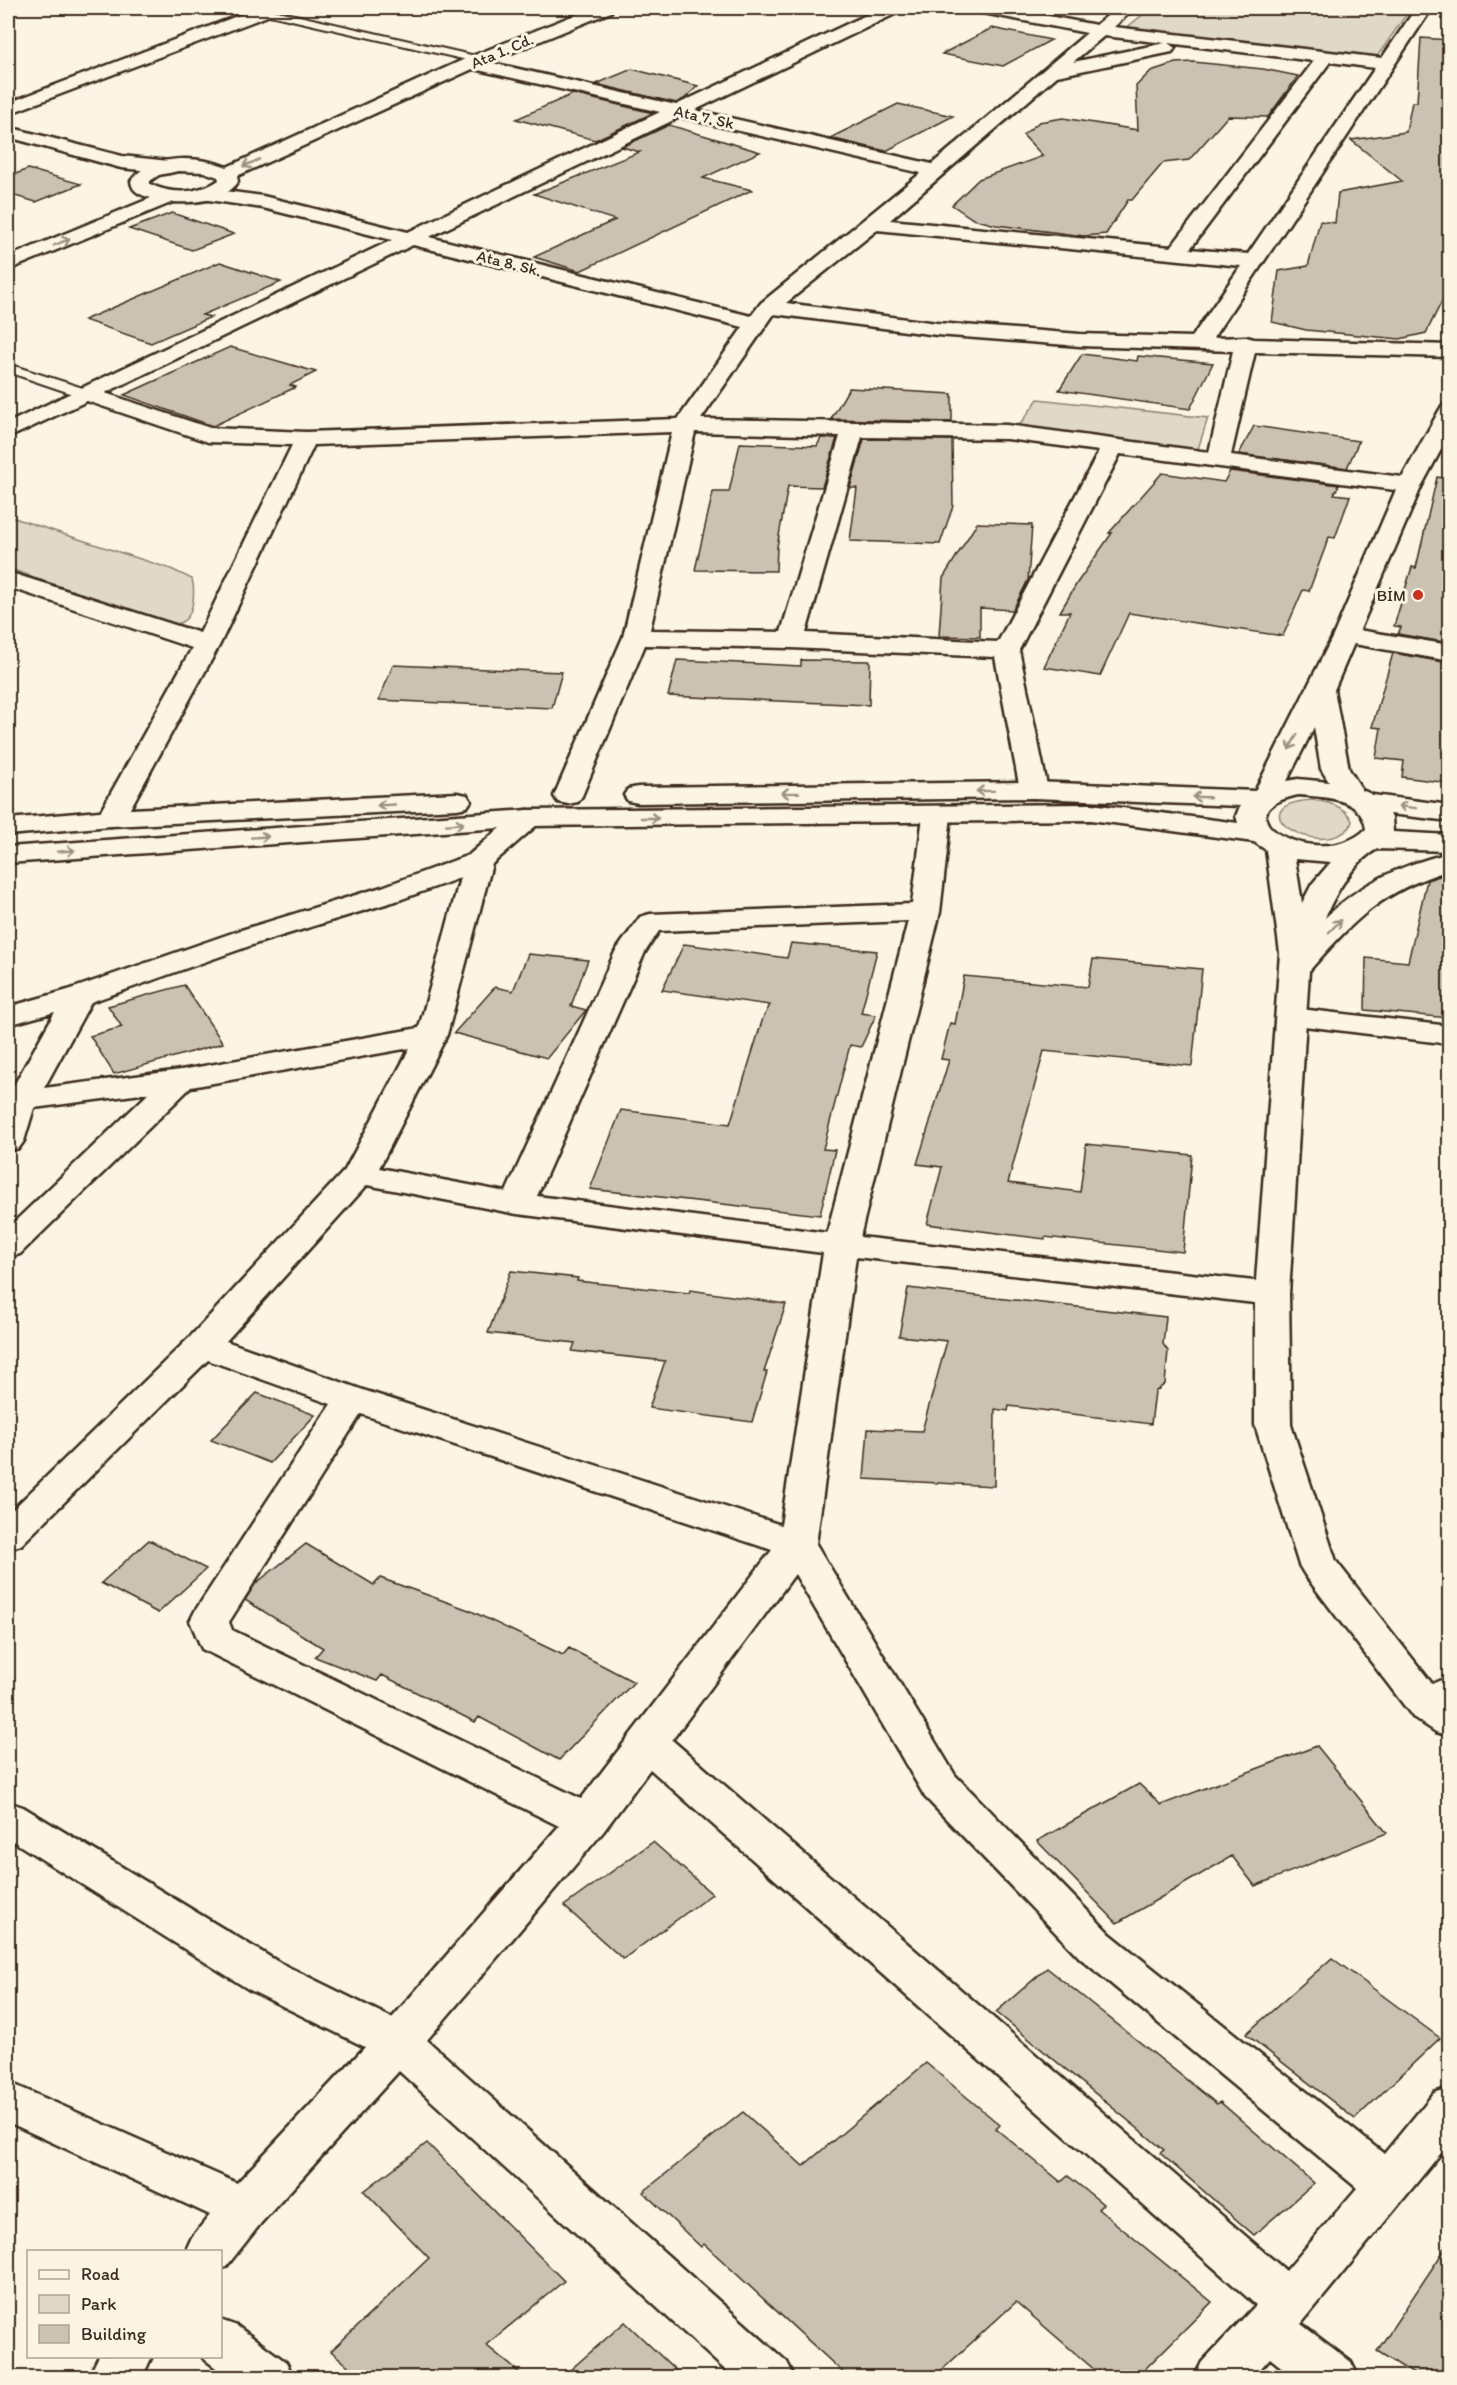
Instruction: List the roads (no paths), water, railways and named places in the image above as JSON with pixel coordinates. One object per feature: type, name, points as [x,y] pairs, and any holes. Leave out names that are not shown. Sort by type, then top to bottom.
[{"type":"street","name":"Ata 1. Cd.","points":[[202,194],[214,191],[226,179],[400,96],[605,8]]},
{"type":"street","points":[[8,431],[407,238],[893,8]]},
{"type":"street","points":[[983,8],[1098,30],[1387,64]]},
{"type":"street","points":[[568,796],[636,637],[685,425],[762,316],[1126,8]]},
{"type":"street","points":[[1199,343],[1424,8]]},
{"type":"street","points":[[8,109],[264,11]]},
{"type":"street","points":[[1052,71],[1200,41]]},
{"type":"street","points":[[1177,252],[1326,56]]},
{"type":"street","name":"Ata 7. Sk","points":[[476,62],[936,171]]},
{"type":"street","name":"Ata 1. Cd.","points":[[207,166],[322,118],[400,96]]},
{"type":"street","points":[[8,132],[121,162],[169,167],[207,166],[263,202]]},
{"type":"street","points":[[121,162],[158,194],[172,196],[202,194],[263,202]]},
{"type":"street","points":[[8,247],[144,183],[169,167]]},
{"type":"street","points":[[8,264],[172,196]]},
{"type":"street","name":"Ata 8. Sk.","points":[[263,202],[407,238],[762,316],[1080,340],[1449,351]]},
{"type":"street","points":[[873,224],[1254,261]]},
{"type":"street","points":[[1218,460],[1246,344]]},
{"type":"street","points":[[84,393],[208,435],[306,439],[685,425],[1007,432],[1410,485]]},
{"type":"street","points":[[1442,1706],[1318,1565],[1273,1425],[1272,1294],[1295,961],[1270,840],[1253,826],[1250,817],[1252,807],[1263,797],[1321,690],[1410,485],[1449,411]]},
{"type":"street","points":[[791,640],[853,430]]},
{"type":"street","points":[[111,818],[207,644],[306,439]]},
{"type":"street","points":[[1034,790],[1006,650],[1112,447]]},
{"type":"street","points":[[8,579],[207,644]]},
{"type":"street","points":[[1346,636],[1449,653]]},
{"type":"street","points":[[636,637],[791,640],[1006,650]]},
{"type":"street","points":[[1295,961],[1322,890],[1380,831],[1381,821],[1375,811],[1358,799],[1335,769],[1321,690]]},
{"type":"street","points":[[8,827],[111,818],[568,796],[1034,790],[1263,797],[1298,787],[1335,790],[1358,799],[1449,813]]},
{"type":"street","points":[[8,855],[528,819],[937,816],[1091,812],[1270,840],[1298,852],[1319,854],[1366,845],[1449,843]]},
{"type":"street","points":[[211,2250],[244,2208],[398,2042],[588,1821],[797,1544],[841,1245],[925,912],[937,816]]},
{"type":"street","points":[[8,1016],[79,996],[248,936],[392,893],[479,861],[528,819]]},
{"type":"street","points":[[8,1536],[202,1345],[359,1174],[432,1035],[479,861]]},
{"type":"street","points":[[1295,961],[1375,890],[1411,873],[1449,861]]},
{"type":"street","points":[[517,1204],[630,952],[650,923],[925,912]]},
{"type":"street","points":[[8,1141],[21,1100],[79,996]]},
{"type":"street","points":[[1291,1017],[1449,1035]]},
{"type":"street","points":[[21,1100],[181,1079],[432,1035]]},
{"type":"street","points":[[8,1246],[181,1079]]},
{"type":"street","points":[[359,1174],[517,1204],[841,1245],[1272,1294]]},
{"type":"street","points":[[202,1345],[353,1399],[797,1544],[940,1786],[1095,1946],[1388,2185]]},
{"type":"street","points":[[353,1399],[209,1621],[216,1639],[588,1821]]},
{"type":"street","points":[[648,1743],[1278,2316],[1334,2378]]},
{"type":"street","points":[[8,1818],[264,1976],[398,2042],[770,2378]]},
{"type":"street","points":[[8,2101],[244,2208]]},
{"type":"street","points":[[1219,2378],[1278,2316],[1388,2185],[1449,2106]]},
{"type":"street","points":[[222,2343],[269,2378]]},
{"type":"street","points":[[113,2378],[127,2358]]},
{"type":"lane","points":[[264,11],[476,62]]},
{"type":"lane","points":[[8,368],[84,393]]},
{"type":"place","name":"BİM","points":[[1418,595]]}]
